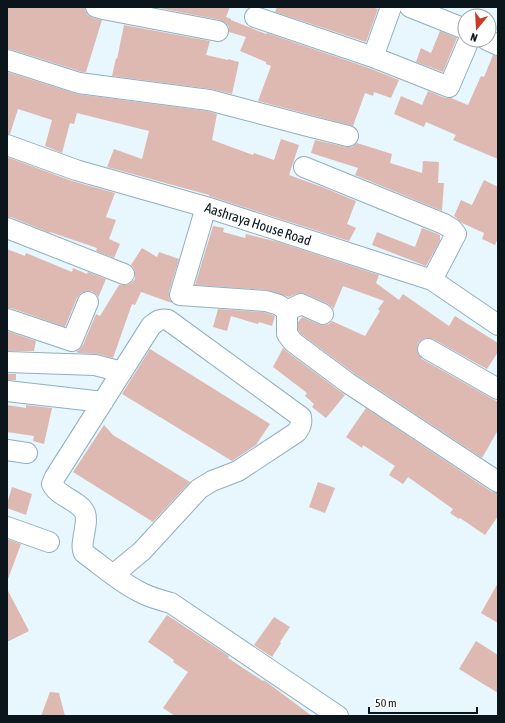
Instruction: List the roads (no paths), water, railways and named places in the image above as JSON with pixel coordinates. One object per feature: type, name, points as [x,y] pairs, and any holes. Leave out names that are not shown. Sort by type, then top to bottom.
[{"type":"street","points":[[96,7],[103,10],[218,31]]},
{"type":"street","points":[[373,57],[392,7]]},
{"type":"street","points":[[410,7],[444,13],[457,23]]},
{"type":"street","points":[[255,17],[373,57],[449,87],[466,48]]},
{"type":"street","points":[[7,60],[79,83],[209,100],[348,136]]},
{"type":"street","name":"Aashraya House Road","points":[[7,145],[76,170],[206,207],[432,280],[498,325]]},
{"type":"street","points":[[304,167],[444,224],[452,229],[456,234],[432,280]]},
{"type":"street","points":[[206,207],[180,294],[266,301],[279,305],[287,311]]},
{"type":"street","points":[[7,228],[124,274]]},
{"type":"street","points":[[7,319],[72,341],[88,302]]},
{"type":"street","points":[[287,311],[301,304],[323,314]]},
{"type":"street","points":[[287,311],[288,334],[293,342],[348,383],[498,482]]},
{"type":"street","points":[[113,575],[142,550],[199,489],[212,481],[238,471],[297,432],[302,423],[301,417],[168,320],[157,320],[151,326],[52,484],[56,490],[83,509],[86,515],[82,548],[83,552],[113,575],[143,594],[171,603],[338,716]]},
{"type":"street","points":[[428,349],[498,389]]},
{"type":"street","points":[[7,362],[95,365],[122,372]]},
{"type":"street","points":[[7,391],[102,402]]},
{"type":"street","points":[[7,450],[27,453]]},
{"type":"street","points":[[7,527],[48,542]]}]
